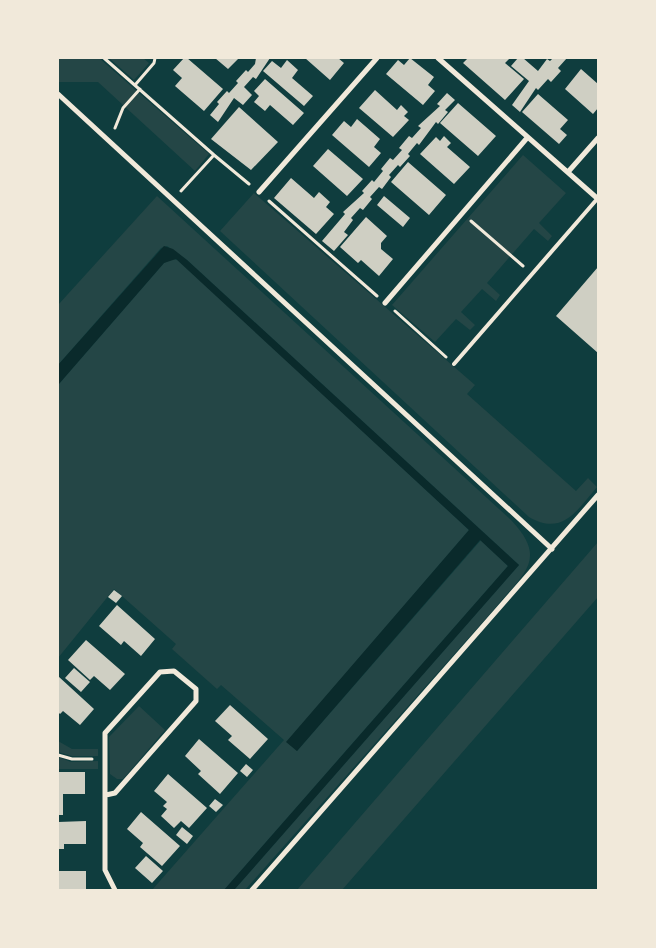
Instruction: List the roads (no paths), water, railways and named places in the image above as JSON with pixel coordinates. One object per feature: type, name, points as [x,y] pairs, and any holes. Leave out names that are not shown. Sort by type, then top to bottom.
[{"type":"street","points":[[259,192],[377,58]]},
{"type":"street","points":[[442,59],[527,138],[598,199]]},
{"type":"street","points":[[58,94],[552,549]]},
{"type":"street","points":[[385,303],[527,138]]},
{"type":"street","points":[[568,172],[598,138]]},
{"type":"street","points":[[252,890],[598,495]]},
{"type":"street","points":[[106,795],[115,793],[196,701],[196,689],[174,671],[160,672],[105,733],[105,870],[115,890]]},
{"type":"lane","points":[[454,364],[598,199]]}]
